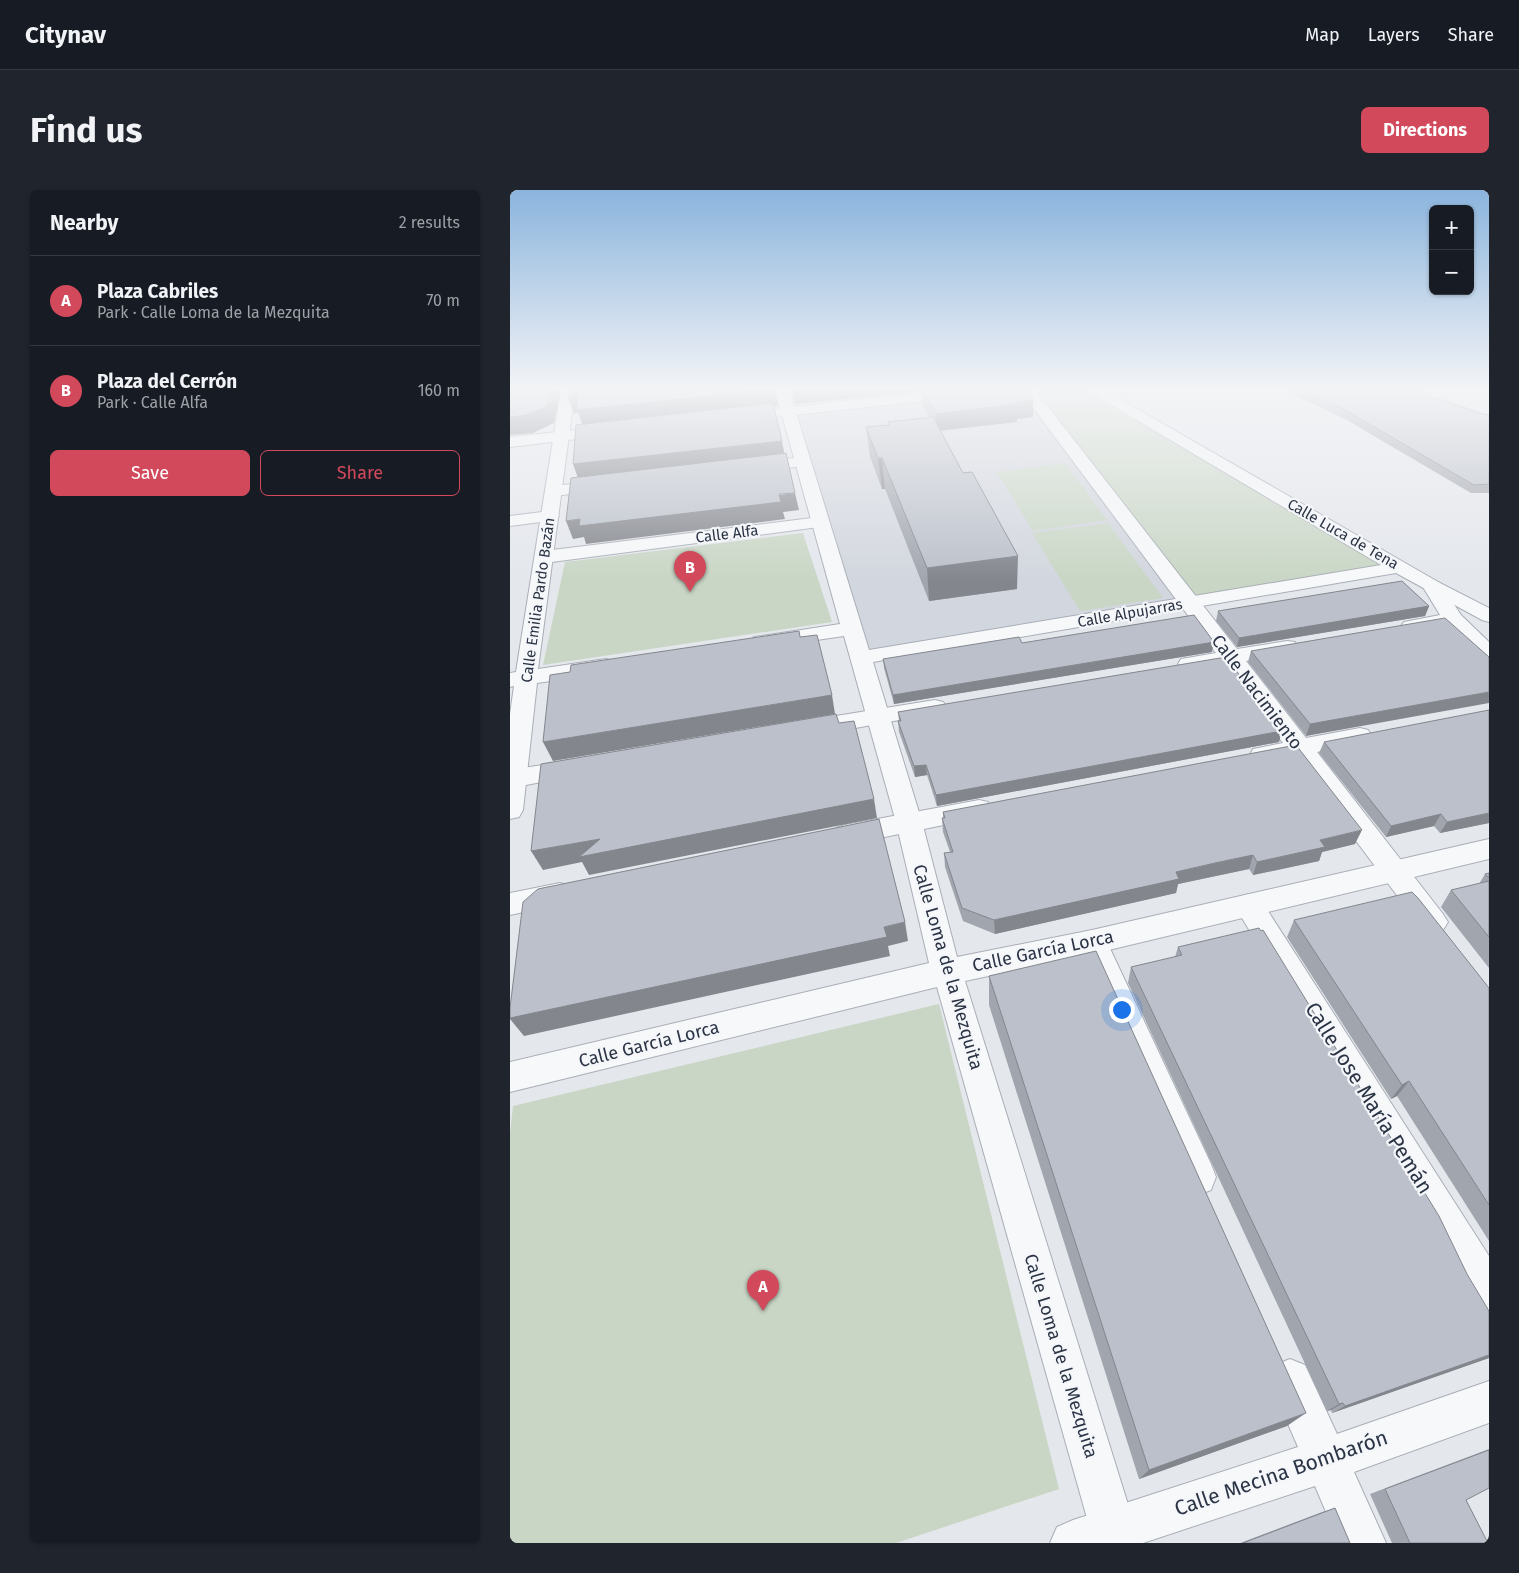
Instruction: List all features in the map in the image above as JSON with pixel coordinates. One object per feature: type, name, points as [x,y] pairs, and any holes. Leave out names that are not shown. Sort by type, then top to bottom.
[{"type":"street","name":"Calle Emilia Pardo Bazán","points":[[510,810],[518,679],[544,557],[560,453]]},
{"type":"street","name":"Calle Loma de la Mezquita","points":[[800,453],[909,822],[946,972],[954,992],[1115,1536]]},
{"type":"street","name":"Calle Nacimiento","points":[[1075,453],[1447,940]]},
{"type":"street","name":"Calle Luca de Tena","points":[[1203,453],[1433,587],[1489,616]]},
{"type":"street","points":[[736,470],[803,462]]},
{"type":"street","points":[[554,491],[621,484]]},
{"type":"street","points":[[510,521],[550,516]]},
{"type":"street","name":"Calle Alfa","points":[[544,557],[820,522]]},
{"type":"street","name":"Calle Alpujarras","points":[[860,658],[1400,567]]},
{"type":"street","points":[[1433,587],[1453,619],[1489,654]]},
{"type":"street","points":[[1395,629],[1453,619]]},
{"type":"street","points":[[743,645],[852,628]]},
{"type":"street","points":[[1172,667],[1308,644]]},
{"type":"street","points":[[518,679],[625,663]]},
{"type":"street","points":[[799,730],[956,704]]},
{"type":"street","points":[[1241,759],[1384,731]]},
{"type":"street","points":[[512,779],[592,765]]},
{"type":"street","points":[[821,840],[1006,804]]},
{"type":"street","name":"Calle García Lorca","points":[[510,1077],[946,972],[1092,942],[1489,849]]},
{"type":"street","points":[[510,904],[578,890]]},
{"type":"street","name":"Calle Jose María Pemán","points":[[1249,905],[1489,1292]]},
{"type":"street","points":[[1092,942],[1212,1207]]},
{"type":"street","points":[[1278,1351],[1363,1543]]},
{"type":"street","name":"Calle Mecina Bombarón","points":[[1073,1543],[1115,1536],[1489,1402]]},
{"type":"shaded area","points":[[800,453],[1075,453],[1189,603],[860,658]]},
{"type":"green space","points":[[1083,453],[1191,453],[1383,565],[1194,599]]},
{"type":"green space","points":[[1065,463],[1107,520],[1033,531],[997,472]]},
{"type":"green space","points":[[1108,523],[1163,598],[1080,611],[1032,533]]},
{"type":"green space","points":[[803,533],[832,622],[543,665],[565,562]]},
{"type":"green space","points":[[939,1004],[1059,1489],[896,1543],[510,1543],[510,1134],[513,1106]]},
{"type":"building","points":[[574,453],[672,453],[573,464]]},
{"type":"building","points":[[786,453],[795,493],[779,494],[781,502],[579,526],[580,519],[566,521],[571,478]]},
{"type":"building","points":[[876,453],[952,453],[963,473],[972,472],[1018,556],[927,568],[882,458],[878,458]]},
{"type":"building","points":[[1419,453],[1489,453],[1489,484],[1474,485]]},
{"type":"building","points":[[1402,581],[1429,606],[1239,638],[1218,611]]},
{"type":"building","points":[[1194,615],[1214,642],[893,695],[883,659],[1019,637],[1022,643]]},
{"type":"building","points":[[1445,618],[1489,657],[1489,692],[1310,724],[1251,651]]},
{"type":"building","points":[[799,631],[800,637],[817,635],[832,695],[543,742],[550,675],[570,672],[571,665]]},
{"type":"building","points":[[1226,657],[1282,731],[936,795],[926,765],[914,766],[898,721],[901,721],[898,712]]},
{"type":"building","points":[[1489,710],[1489,813],[1447,822],[1441,814],[1391,826],[1324,742]]},
{"type":"building","points":[[836,714],[839,723],[854,721],[874,799],[579,857],[600,839],[531,851],[541,764]]},
{"type":"building","points":[[1296,745],[1362,830],[1320,840],[1325,847],[1257,862],[1253,855],[1215,863],[1176,872],[1179,879],[994,920],[962,908],[944,853],[953,852],[942,818],[945,818],[943,812]]},
{"type":"building","points":[[879,819],[905,922],[884,927],[887,937],[510,1018],[523,902],[538,889]]},
{"type":"building","points":[[1489,881],[1489,937],[1451,890]]},
{"type":"building","points":[[1412,892],[1489,988],[1489,1205],[1409,1081],[1402,1085],[1294,920]]},
{"type":"building","points":[[1259,928],[1261,931],[1263,930],[1439,1216],[1467,1274],[1489,1311],[1489,1355],[1345,1406],[1343,1403],[1339,1404],[1131,967],[1182,955],[1178,947]]},
{"type":"building","points":[[1096,951],[1306,1413],[1149,1470],[989,976]]},
{"type":"building","points":[[1489,1450],[1489,1488],[1466,1500],[1488,1543],[1410,1543],[1385,1489]]},
{"type":"building","points":[[1335,1508],[1350,1543],[1243,1543]]},
{"type":"place","name":"Plaza del Cerrón","points":[[690,592]]},
{"type":"place","name":"Plaza Cabriles","points":[[763,1311]]}]
